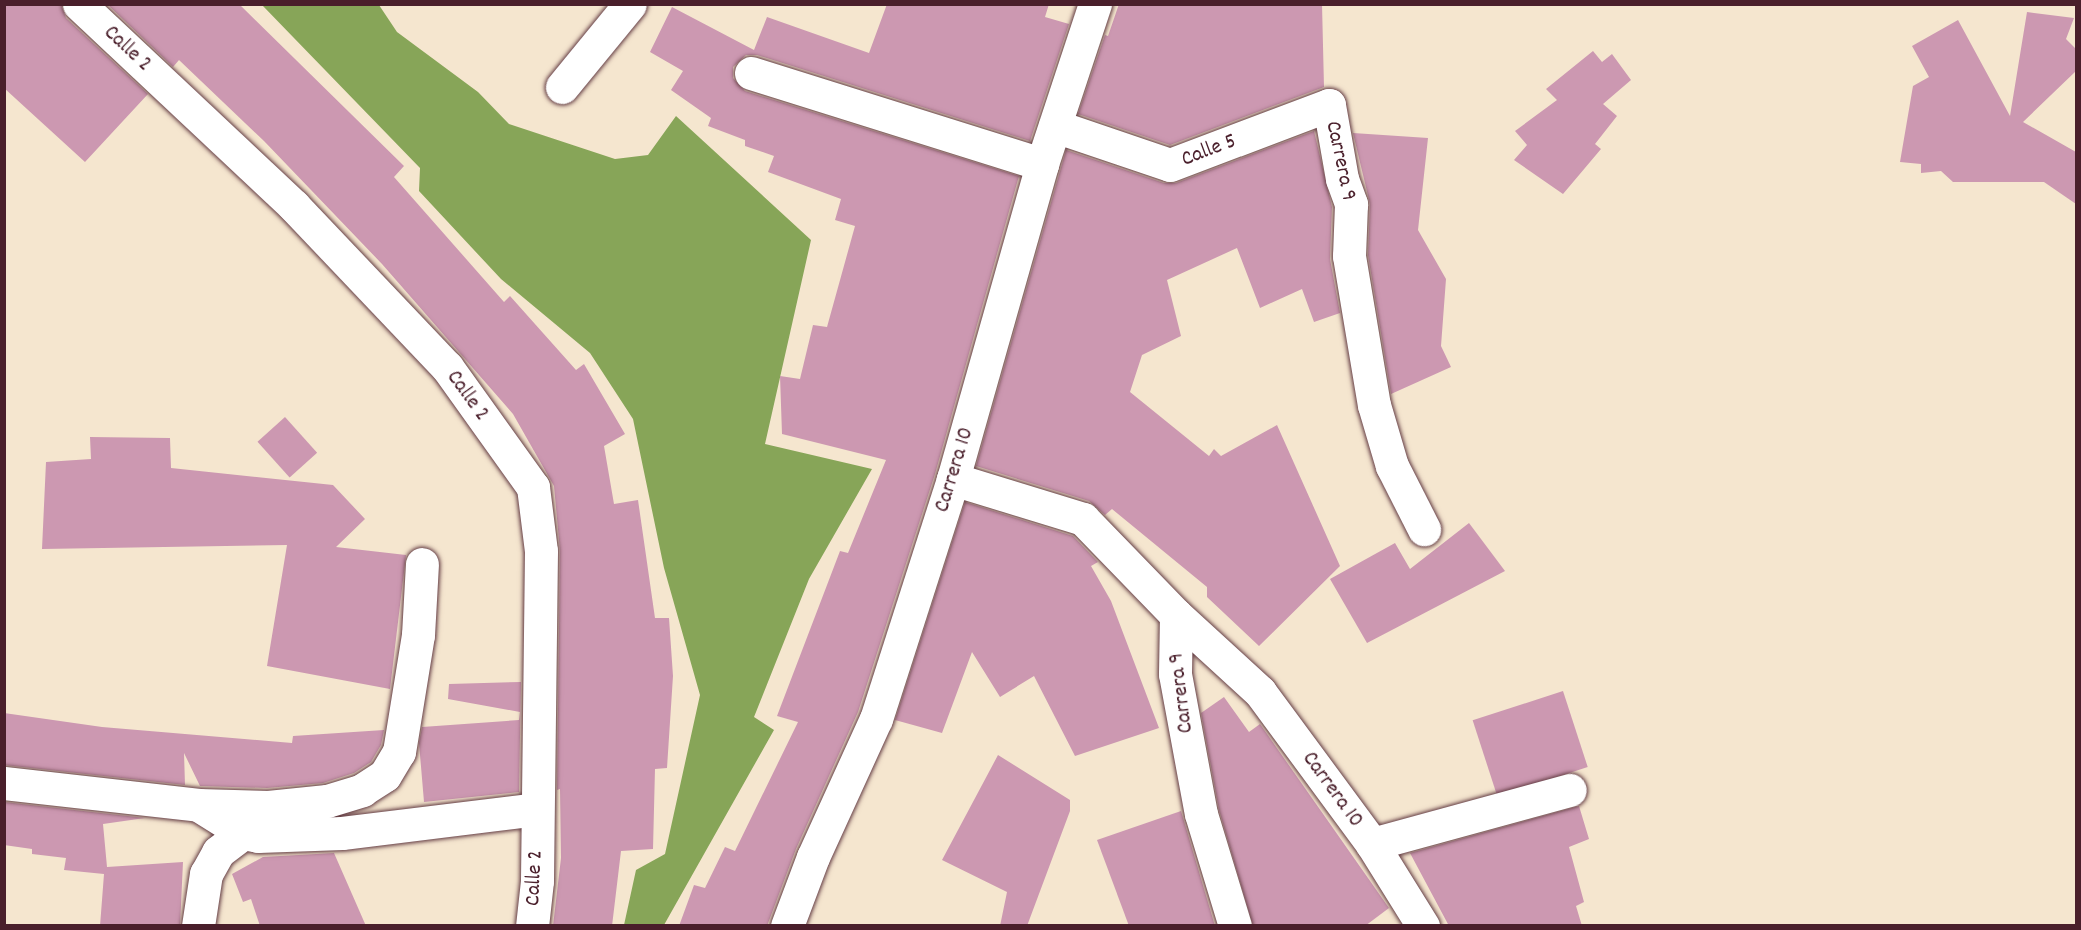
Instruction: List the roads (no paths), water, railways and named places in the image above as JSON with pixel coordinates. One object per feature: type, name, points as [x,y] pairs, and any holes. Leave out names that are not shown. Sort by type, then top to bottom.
[{"type":"street","name":"Calle 2","points":[[79,4],[294,206],[447,367],[533,487],[542,551],[537,810],[532,926]]},
{"type":"street","points":[[562,87],[630,4]]},
{"type":"street","name":"Carrera 10","points":[[787,926],[813,857],[876,719],[953,479],[1042,164],[1095,4]]},
{"type":"street","points":[[751,73],[1042,164]]},
{"type":"street","name":"Calle 5","points":[[1055,126],[1170,165],[1329,105]]},
{"type":"street","name":"Carrera 9","points":[[1329,105],[1342,179],[1351,204],[1349,256],[1374,405],[1392,466],[1424,529]]},
{"type":"street","points":[[953,479],[1083,519],[1176,615]]},
{"type":"street","points":[[4,783],[199,805],[268,807],[327,801],[362,790],[385,776],[399,752],[418,635],[422,564]]},
{"type":"street","name":"Carrera 10","points":[[1176,615],[1260,692],[1372,844],[1423,926]]},
{"type":"street","name":"Carrera 9","points":[[1176,615],[1175,674],[1199,802],[1235,926]]},
{"type":"street","points":[[1372,844],[1570,790]]},
{"type":"street","points":[[199,805],[243,833],[342,833],[537,810]]},
{"type":"street","points":[[198,926],[206,874],[218,852],[243,833]]}]
